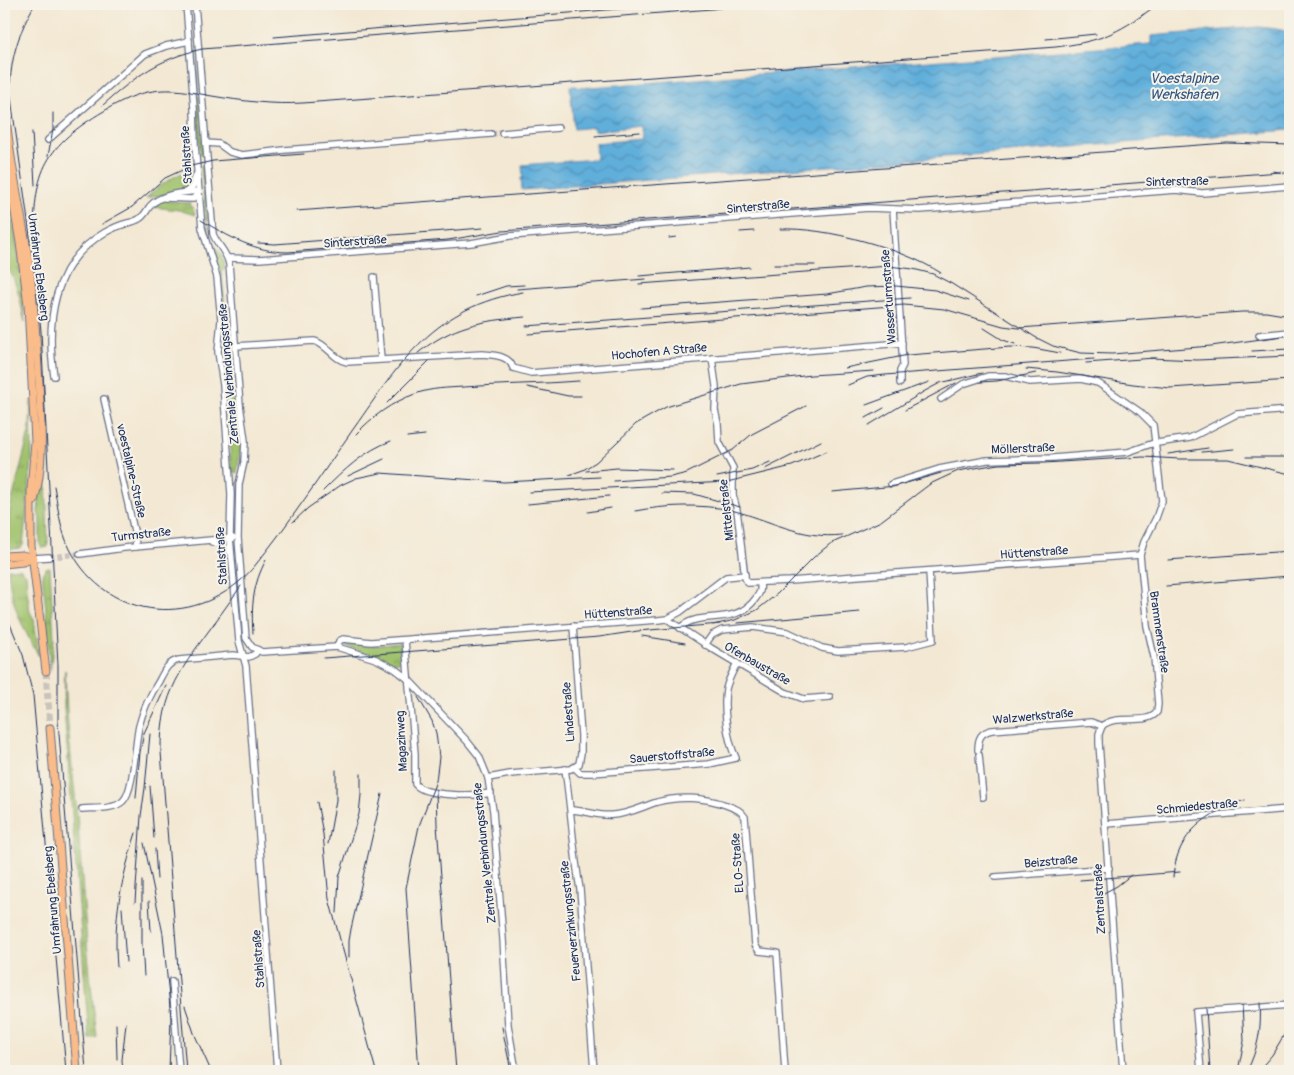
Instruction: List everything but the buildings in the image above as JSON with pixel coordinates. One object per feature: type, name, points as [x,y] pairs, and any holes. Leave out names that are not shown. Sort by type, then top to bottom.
[{"type":"main road","points":[[4,4],[4,18]]},
{"type":"main road","name":"Umfahrung Ebelsberg","points":[[4,87],[8,139],[28,258],[34,314],[41,442],[37,489],[32,509]]},
{"type":"main road","name":"Umfahrung Ebelsberg","points":[[4,146],[28,305],[35,435],[31,489],[31,532],[46,671]]},
{"type":"main road","points":[[4,556],[22,555],[33,558]]},
{"type":"main road","points":[[4,564],[23,562],[33,558]]},
{"type":"main road","name":"Umfahrung Ebelsberg","points":[[50,728],[77,1071]]},
{"type":"street","name":"Stahlstraße","points":[[186,4],[200,215],[203,234],[214,263],[218,285],[221,325],[218,358],[223,387],[231,494],[231,554],[239,641],[248,687],[277,1071]]},
{"type":"street","name":"Zentrale Verbindungsstraße","points":[[195,4],[213,234],[228,258],[245,450],[239,484],[238,538],[245,634],[249,643],[258,650],[268,652],[337,647],[376,659],[395,669],[408,679],[474,749],[488,778],[491,793],[504,939],[508,1025],[516,1071]]},
{"type":"street","points":[[48,140],[145,54],[166,46],[189,41]]},
{"type":"street","points":[[502,133],[558,128]]},
{"type":"street","points":[[206,143],[219,144],[236,154],[242,155],[491,134]]},
{"type":"street","points":[[185,196],[193,186],[197,168]]},
{"type":"street","name":"Sinterstraße","points":[[228,258],[259,259],[471,243],[517,236],[869,208],[920,210],[1176,190],[1202,193],[1290,186]]},
{"type":"street","points":[[54,376],[51,342],[54,304],[59,285],[66,270],[92,241],[114,228],[140,219],[152,204],[163,197],[199,193]]},
{"type":"street","points":[[185,196],[192,202],[200,215]]},
{"type":"street","name":"Wasserturmstraße","points":[[893,209],[904,365],[900,370],[900,383]]},
{"type":"street","points":[[374,277],[381,359]]},
{"type":"street","points":[[1259,335],[1290,332]]},
{"type":"street","name":"Hochofen A Straße","points":[[236,346],[314,341],[320,342],[343,361],[493,355],[509,361],[514,368],[531,373],[902,343]]},
{"type":"street","name":"Mittelstraße","points":[[712,358],[716,386],[715,410],[719,442],[733,468],[733,495],[739,522],[744,575]]},
{"type":"street","name":"Brammenstraße","points":[[941,399],[974,379],[998,375],[1030,382],[1081,379],[1098,383],[1149,420],[1153,425],[1162,501],[1140,555],[1146,622],[1154,657],[1158,704],[1156,714],[1147,718],[1115,720],[1102,726]]},
{"type":"street","name":"voestalpine-Straße","points":[[104,399],[135,535],[136,547]]},
{"type":"street","name":"Möllerstraße","points":[[891,484],[939,469],[986,460],[1053,458],[1128,452],[1156,443],[1190,438],[1237,414],[1290,410]]},
{"type":"street","name":"Turmstraße","points":[[80,554],[238,538]]},
{"type":"street","name":"Turmstraße","points":[[205,541],[223,545],[231,554]]},
{"type":"street","name":"Hüttenstraße","points":[[760,583],[1140,555]]},
{"type":"street","points":[[33,558],[49,557]]},
{"type":"street","points":[[705,645],[712,635],[722,630],[753,626],[788,632],[822,648],[838,651],[906,647],[933,640],[928,571]]},
{"type":"street","points":[[667,618],[696,601],[726,577],[744,575],[748,583],[760,583],[761,589],[759,594],[750,606],[743,611],[724,617],[690,621],[680,628]]},
{"type":"street","name":"Hüttenstraße","points":[[337,647],[339,641],[344,639],[365,642],[405,640],[667,618],[680,628]]},
{"type":"street","name":"Lindestraße","points":[[573,626],[582,745],[580,761],[574,768]]},
{"type":"street","name":"Ofenbaustraße","points":[[680,628],[705,645],[785,692],[801,698],[830,697]]},
{"type":"street","points":[[405,640],[408,679]]},
{"type":"street","points":[[82,809],[114,806],[126,797],[142,715],[169,665],[179,660],[233,655],[252,656],[258,650]]},
{"type":"street","name":"Sauerstoffstraße","points":[[574,768],[580,773],[592,773],[717,763],[736,758],[729,741],[726,695],[728,683],[737,664]]},
{"type":"street","name":"Magazinweg","points":[[408,679],[415,754],[415,784],[422,790],[444,793],[474,795],[491,793]]},
{"type":"street","name":"Walzwerkstraße","points":[[982,797],[979,739],[986,731],[1091,722],[1102,726]]},
{"type":"street","name":"Zentralstraße","points":[[1102,726],[1099,742],[1123,1071]]},
{"type":"street","points":[[488,778],[574,768]]},
{"type":"street","name":"Feuerverzinkungsstraße","points":[[565,769],[580,889],[594,1071]]},
{"type":"street","name":"ELO-Straße","points":[[571,810],[600,816],[611,816],[638,810],[664,801],[699,798],[718,802],[742,812],[745,816],[755,945],[759,951],[777,953],[784,1071]]},
{"type":"street","name":"Schmiedestraße","points":[[1106,824],[1290,809]]},
{"type":"street","name":"Beizstraße","points":[[995,877],[1109,868]]},
{"type":"street","points":[[172,981],[179,1071]]},
{"type":"street","points":[[1201,1071],[1196,1012],[1290,1005]]},
{"type":"green space","points":[[192,53],[196,53],[198,91],[195,91]]},
{"type":"green space","points":[[196,96],[199,96],[203,154],[200,154]]},
{"type":"green space","points":[[204,165],[208,222],[206,221],[201,166]]},
{"type":"green space","points":[[4,167],[21,270],[25,322],[13,277],[4,261]]},
{"type":"green space","points":[[191,170],[191,181],[187,190],[146,198],[167,181]]},
{"type":"green space","points":[[166,200],[190,203],[189,205],[193,208],[195,215],[179,210],[153,207]]},
{"type":"green space","points":[[206,225],[208,226],[210,240],[222,255],[225,269],[221,270],[225,306],[223,306],[220,272],[210,248]]},
{"type":"green space","points":[[226,332],[232,400],[235,400],[241,449],[237,473],[232,472],[221,355]]},
{"type":"green space","points":[[31,400],[32,460],[23,545],[21,548],[6,550],[10,509],[30,429]]},
{"type":"green space","points":[[45,437],[48,547],[42,548],[40,545],[40,519],[38,512]]},
{"type":"green space","points":[[50,567],[54,640],[50,671],[42,574],[46,568]]},
{"type":"green space","points":[[20,568],[26,574],[30,612],[34,619],[39,656],[22,624],[12,594],[8,569]]},
{"type":"green space","points":[[345,642],[370,646],[400,643],[401,660],[399,662],[391,662],[345,646]]},
{"type":"green space","points":[[65,670],[68,724],[97,1037],[89,1039],[64,707]]},
{"type":"water","name":"Voestalpine Werkshafen","points":[[1259,27],[1290,32],[1290,130],[522,190],[522,165],[596,159],[595,143],[642,139],[641,126],[594,131],[594,127],[574,129],[570,86],[577,86],[579,88],[1151,44],[1151,36]]},
{"type":"tunnel","points":[[491,134],[502,133]]},
{"type":"tunnel","points":[[49,557],[80,554]]},
{"type":"tunnel","points":[[46,671],[50,728]]},
{"type":"railway","points":[[35,4],[24,24],[16,46],[10,79],[10,91],[35,272],[41,331],[58,665],[58,721],[86,1071]]},
{"type":"railway","points":[[274,37],[680,4]]},
{"type":"railway","points":[[103,105],[126,85],[160,63],[202,49],[712,9],[750,4]]},
{"type":"railway","points":[[776,4],[784,4]]},
{"type":"railway","points":[[1140,17],[1158,4]]},
{"type":"railway","points":[[34,238],[37,194],[41,177],[47,162],[56,149],[68,136],[104,111],[128,98],[153,91],[181,91],[258,102],[303,103],[1056,47],[1103,37],[1123,28],[1144,14]]},
{"type":"railway","points":[[1046,39],[1096,34]]},
{"type":"railway","points":[[48,156],[53,130],[53,113]]},
{"type":"railway","points":[[32,132],[35,185]]},
{"type":"railway","points":[[595,136],[640,132]]},
{"type":"railway","points":[[296,211],[1227,143],[1290,145]]},
{"type":"railway","points":[[102,224],[132,207],[165,178],[191,166],[213,161],[304,154]]},
{"type":"railway","points":[[1273,171],[1290,174]]},
{"type":"railway","points":[[201,220],[232,238],[253,246],[288,252],[448,240],[502,231],[1280,172]]},
{"type":"railway","points":[[258,243],[275,244],[483,228]]},
{"type":"railway","points":[[780,229],[799,229],[841,235],[863,241],[906,255],[941,273]]},
{"type":"railway","points":[[740,232],[754,231]]},
{"type":"railway","points":[[669,238],[676,237]]},
{"type":"railway","points":[[774,265],[815,265]]},
{"type":"railway","points":[[639,284],[889,266],[933,274],[1035,337],[1053,346],[1081,353],[1112,354],[1211,346],[1290,335]]},
{"type":"railway","points":[[639,276],[750,267]]},
{"type":"railway","points":[[517,289],[646,279]]},
{"type":"railway","points":[[476,296],[506,286],[524,285]]},
{"type":"railway","points":[[641,308],[827,294],[866,287],[896,286],[935,290],[969,301]]},
{"type":"railway","points":[[54,486],[62,526],[70,549],[87,574],[107,592],[131,604],[156,609],[182,608],[207,601],[231,588],[253,568],[292,517],[388,380],[423,340],[443,324],[466,310],[492,299],[523,292]]},
{"type":"railway","points":[[526,326],[910,298]]},
{"type":"railway","points":[[528,334],[904,305],[944,309],[1003,326],[1019,328],[1242,312],[1266,312],[1290,316]]},
{"type":"railway","points":[[418,353],[443,336],[456,330],[495,320],[525,317]]},
{"type":"railway","points":[[984,328],[1003,340],[1015,344]]},
{"type":"railway","points":[[845,368],[908,355],[1010,347],[1033,348],[1060,353]]},
{"type":"railway","points":[[1252,351],[1290,349]]},
{"type":"railway","points":[[1150,358],[1197,360],[1290,356]]},
{"type":"railway","points":[[1086,363],[1155,358]]},
{"type":"railway","points":[[848,385],[867,377],[885,375],[1094,359]]},
{"type":"railway","points":[[387,403],[429,361]]},
{"type":"railway","points":[[1026,369],[1170,388],[1290,380]]},
{"type":"railway","points":[[569,475],[583,470],[596,462],[636,424],[666,407],[741,384],[811,375],[874,371]]},
{"type":"railway","points":[[869,425],[940,383],[982,373]]},
{"type":"railway","points":[[980,382],[997,381],[1036,373]]},
{"type":"railway","points":[[356,434],[390,406],[407,397],[427,391],[579,381]]},
{"type":"railway","points":[[866,405],[929,382]]},
{"type":"railway","points":[[905,410],[956,383]]},
{"type":"railway","points":[[527,387],[568,396],[581,396]]},
{"type":"railway","points":[[614,481],[671,477],[687,473],[733,450],[752,434],[806,406]]},
{"type":"railway","points":[[866,418],[884,408]]},
{"type":"railway","points":[[407,437],[425,435]]},
{"type":"railway","points":[[323,491],[363,456],[391,441]]},
{"type":"railway","points":[[765,469],[821,441]]},
{"type":"railway","points":[[1168,454],[1208,448]]},
{"type":"railway","points":[[1202,452],[1234,449]]},
{"type":"railway","points":[[529,492],[727,482],[792,466],[827,451]]},
{"type":"railway","points":[[713,625],[735,620],[757,610],[777,594],[814,557],[830,544],[881,521],[930,484],[958,471],[998,464],[1143,457],[1228,459],[1290,474]]},
{"type":"railway","points":[[1246,457],[1290,457]]},
{"type":"railway","points":[[348,476],[384,459]]},
{"type":"railway","points":[[717,477],[752,470],[770,462]]},
{"type":"railway","points":[[586,471],[617,468],[673,470]]},
{"type":"railway","points":[[293,522],[308,508],[341,485],[356,478],[380,473],[504,482],[600,477]]},
{"type":"railway","points":[[832,492],[896,486],[941,473]]},
{"type":"railway","points":[[662,493],[694,494],[740,507]]},
{"type":"railway","points":[[528,504],[609,496]]},
{"type":"railway","points":[[635,511],[683,506],[719,508],[745,514],[799,532],[827,536],[842,535]]},
{"type":"railway","points":[[588,512],[611,508]]},
{"type":"railway","points":[[1168,560],[1290,551]]},
{"type":"railway","points":[[253,633],[254,595],[258,578],[266,560]]},
{"type":"railway","points":[[1166,586],[1290,576]]},
{"type":"railway","points":[[213,625],[241,586]]},
{"type":"railway","points":[[4,610],[23,655],[33,695],[66,1071]]},
{"type":"railway","points":[[737,623],[860,612]]},
{"type":"railway","points":[[186,1071],[161,752],[162,731],[169,696],[176,681],[193,652],[216,621]]},
{"type":"railway","points":[[324,658],[599,637],[638,631],[720,624]]},
{"type":"railway","points":[[642,636],[685,643]]},
{"type":"railway","points":[[136,798],[140,752],[144,733],[166,686]]},
{"type":"railway","points":[[418,697],[432,721],[436,733],[439,757],[436,781],[419,826],[406,888],[419,1071]]},
{"type":"railway","points":[[135,902],[141,816],[150,734]]},
{"type":"railway","points":[[328,844],[336,800],[336,770]]},
{"type":"railway","points":[[337,913],[339,877],[359,814],[361,774]]},
{"type":"railway","points":[[150,786],[154,838]]},
{"type":"railway","points":[[436,789],[437,825],[456,1071]]},
{"type":"railway","points":[[349,957],[351,929],[382,794]]},
{"type":"railway","points":[[1173,877],[1181,848],[1196,826],[1218,811],[1245,800]]},
{"type":"railway","points":[[317,802],[323,834],[329,899],[376,1071]]},
{"type":"railway","points":[[117,967],[116,932],[119,899],[136,833]]},
{"type":"railway","points":[[144,843],[163,934],[171,1018],[169,1071]]},
{"type":"railway","points":[[155,849],[157,879]]},
{"type":"railway","points":[[1080,880],[1180,872]]},
{"type":"railway","points":[[1100,895],[1117,886],[1131,875]]},
{"type":"railway","points":[[142,881],[144,976]]},
{"type":"railway","points":[[149,901],[151,931]]},
{"type":"railway","points":[[122,908],[126,962]]},
{"type":"railway","points":[[1285,1027],[1289,1001]]},
{"type":"railway","points":[[1247,1071],[1254,1055],[1258,1038],[1260,1003]]},
{"type":"railway","points":[[1238,1071],[1244,1041],[1242,1005]]},
{"type":"railway","points":[[185,1006],[194,1033],[211,1071]]},
{"type":"railway","points":[[1206,1008],[1210,1071]]},
{"type":"railway","points":[[123,1071],[122,1060],[126,1023]]},
{"type":"railway","points":[[116,1024],[117,1059]]},
{"type":"railway","points":[[502,1027],[511,1071]]},
{"type":"railway","points":[[1258,1071],[1272,1055],[1287,1030]]}]
